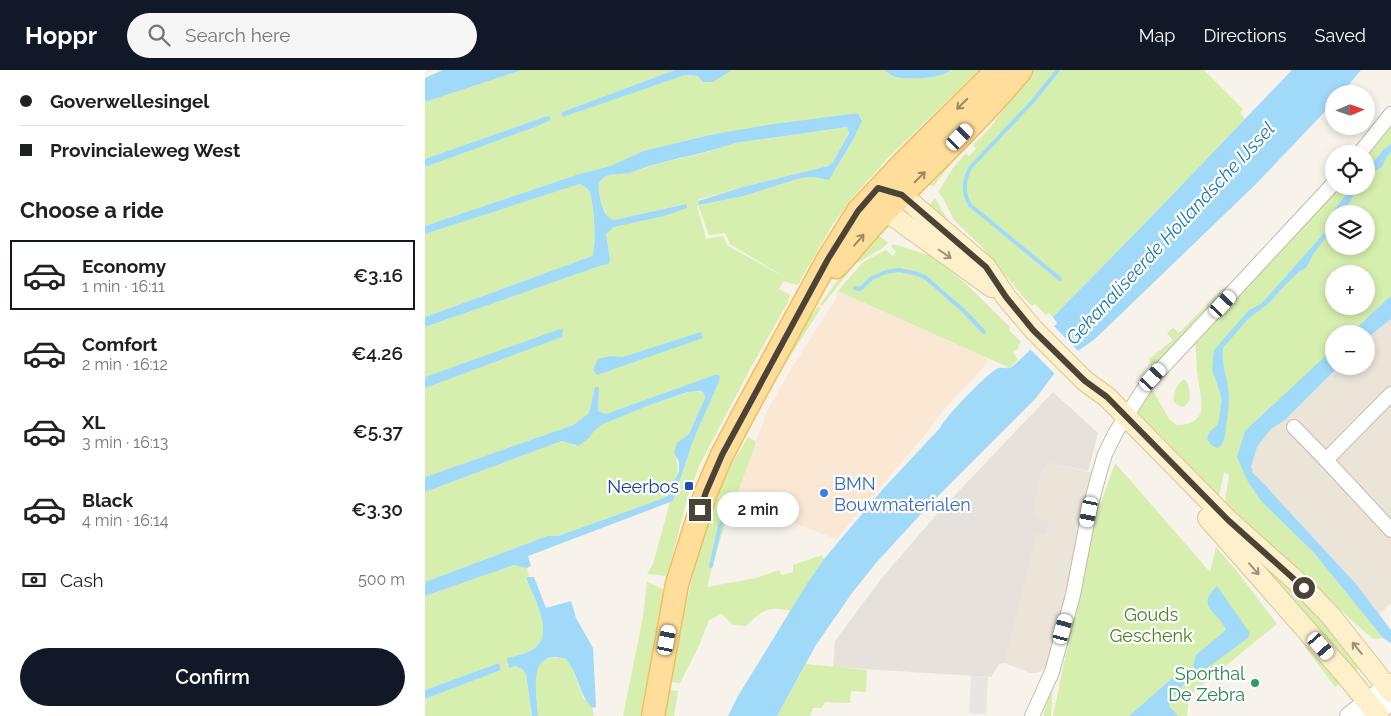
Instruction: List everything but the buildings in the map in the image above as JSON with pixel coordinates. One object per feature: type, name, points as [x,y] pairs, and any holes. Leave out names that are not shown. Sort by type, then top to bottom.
[{"type":"main road","points":[[653,716],[677,584],[706,492],[743,414],[828,259],[858,211],[878,188],[997,70]]},
{"type":"main road","points":[[804,303],[886,211],[985,111],[1021,70]]},
{"type":"main road","points":[[878,188],[902,195],[986,267],[1006,297],[1033,330],[1085,381],[1107,397],[1122,421],[1222,532],[1382,701]]},
{"type":"main road","points":[[878,188],[886,211],[1006,297]]},
{"type":"main road","points":[[1122,421],[1304,588],[1331,616],[1382,701]]},
{"type":"street","points":[[1366,145],[1391,114]]},
{"type":"street","points":[[1032,716],[1050,678],[1073,595],[1089,512],[1101,467],[1105,454],[1122,421],[1147,384],[1325,193]]},
{"type":"street","points":[[1326,460],[1391,394]]},
{"type":"street","points":[[1294,427],[1391,530]]},
{"type":"street","points":[[1349,716],[1382,701]]},
{"type":"shaded area","points":[[838,291],[989,358],[983,368],[944,409],[924,436],[836,539],[735,500],[767,411],[835,300]]},
{"type":"shaded area","points":[[1391,317],[1391,603],[1373,620],[1251,481],[1245,450],[1327,375],[1375,375],[1375,331]]},
{"type":"shaded area","points":[[1053,392],[1098,433],[1088,471],[1048,463],[1042,472],[1034,507],[1038,516],[1044,520],[1050,520],[1046,534],[1037,534],[1005,663],[999,664],[991,677],[833,667],[835,641],[881,579],[937,514]]},
{"type":"shaded area","points":[[1048,463],[1099,474],[1055,662],[1045,670],[1030,673],[1005,663],[1037,534],[1046,534],[1050,521],[1038,516],[1034,507],[1042,472]]},
{"type":"shaded area","points":[[971,676],[988,677],[986,714],[969,713]]},
{"type":"green space","points":[[522,70],[675,70],[562,112],[561,114],[685,75],[719,78],[732,70],[884,70],[895,77],[916,78],[932,77],[951,70],[979,70],[887,159],[853,197],[833,224],[799,283],[796,285],[784,281],[779,289],[790,295],[788,302],[700,464],[688,496],[667,576],[647,574],[653,564],[670,502],[673,501],[693,441],[718,384],[718,374],[606,414],[598,412],[599,389],[589,413],[573,425],[425,477],[425,388],[439,382],[436,373],[425,377],[425,327],[609,264],[610,257],[606,234],[609,230],[623,224],[642,221],[686,204],[614,220],[608,218],[601,200],[598,185],[602,178],[705,153],[735,143],[847,127],[849,132],[833,162],[828,166],[698,200],[699,205],[744,196],[801,178],[813,177],[829,180],[854,138],[862,120],[858,113],[710,135],[643,151],[610,166],[576,175],[425,226],[425,167],[550,120],[547,116],[425,159],[425,102]],"holes":[[[698,205],[709,235],[725,233],[730,244],[786,278],[728,246],[723,236],[706,239]]]},
{"type":"green space","points":[[1033,70],[1204,70],[1243,109],[1240,113],[1245,119],[1053,317],[1049,313],[1046,315],[1035,304],[1032,306],[1025,299],[982,247],[954,220],[938,192],[953,168],[966,153],[969,156],[976,149],[973,145],[989,129]]},
{"type":"green space","points":[[1391,117],[1391,311],[1375,325],[1325,325],[1325,368],[1275,411],[1242,467],[1261,501],[1314,553],[1383,638],[1374,639],[1352,620],[1225,501],[1229,475],[1224,472],[1219,496],[1135,411],[1151,387],[1169,419],[1177,425],[1196,420],[1202,407],[1194,340],[1326,195],[1375,195],[1375,145],[1372,145]]},
{"type":"green space","points":[[956,157],[933,187],[925,181]]},
{"type":"green space","points":[[576,184],[585,187],[591,197],[595,234],[592,256],[425,317],[425,234]]},
{"type":"green space","points":[[935,198],[949,222],[928,207]]},
{"type":"green space","points":[[877,234],[888,243],[854,265],[822,306],[820,304],[844,272]]},
{"type":"green space","points":[[893,244],[932,256],[963,281],[1010,327],[1009,330],[1021,342],[1013,353],[1018,359],[1010,368],[838,291],[863,262],[886,250],[893,256],[896,252],[891,246]]},
{"type":"green space","points":[[1232,283],[1153,371],[1149,359],[1173,340],[1167,333],[1173,328],[1179,333],[1221,290]]},
{"type":"green space","points":[[818,306],[821,308],[760,404],[796,339]]},
{"type":"green space","points":[[1184,379],[1187,382],[1190,397],[1188,403],[1182,407],[1174,402],[1174,392],[1179,383]]},
{"type":"green space","points":[[693,391],[704,393],[705,398],[689,434],[674,453],[677,466],[676,479],[670,491],[661,499],[558,536],[547,536],[425,582],[425,492],[562,441],[575,446],[589,438],[601,425],[650,405]]},
{"type":"green space","points":[[748,437],[756,443],[735,500],[731,505],[707,587],[756,578],[779,570],[782,575],[793,572],[793,565],[822,555],[824,559],[791,611],[770,609],[761,613],[746,626],[733,625],[722,614],[709,620],[698,648],[680,683],[671,682],[693,574],[709,520],[729,470]]},
{"type":"green space","name":"Gouds Geschenk","points":[[1115,463],[1210,572],[1216,547],[1277,624],[1189,696],[1187,716],[1053,716],[1090,535]]},
{"type":"green space","points":[[1249,544],[1365,664],[1354,673],[1247,545]]},
{"type":"green space","points":[[514,565],[527,568],[529,577],[526,579],[537,603],[542,622],[543,631],[537,646],[508,659],[509,668],[515,666],[522,669],[526,674],[532,716],[425,716],[425,699],[501,670],[499,663],[425,690],[425,596]]},
{"type":"green space","points":[[647,582],[663,589],[664,593],[640,716],[623,716],[643,617]]},
{"type":"green space","points":[[1297,636],[1342,681],[1335,687]]},
{"type":"green space","points":[[566,659],[570,664],[583,697],[592,708],[594,716],[538,716],[536,674],[538,668],[544,660]]},
{"type":"green space","points":[[806,664],[867,670],[866,692],[851,691],[850,703],[825,702],[822,708],[813,708],[810,716],[777,716]]},
{"type":"green space","points":[[1053,679],[1051,716],[1043,716]]},
{"type":"green space","points":[[669,691],[678,691],[674,716],[665,716]]},
{"type":"water","points":[[443,70],[522,70],[425,102],[425,78]]},
{"type":"water","points":[[675,70],[732,70],[713,82],[703,82],[698,76],[685,75],[563,117],[561,114],[562,112]]},
{"type":"water","points":[[884,70],[951,70],[932,77],[908,78],[895,77]]},
{"type":"water","name":"Gekanaliseerde Hollandsche IJssel","points":[[1292,70],[1361,70],[1348,85],[1325,85],[1325,111],[1256,184],[1095,339],[1078,351],[1054,374],[1036,398],[931,503],[876,563],[852,593],[816,645],[777,716],[728,716],[738,696],[808,582],[824,559],[883,489],[982,380],[997,369],[1013,366],[1057,323],[1053,317]]},
{"type":"water","points":[[858,113],[862,121],[829,180],[813,177],[801,178],[744,196],[699,205],[698,201],[743,187],[828,166],[833,162],[849,133],[847,127],[735,143],[649,166],[630,173],[604,177],[599,185],[601,202],[605,213],[614,220],[686,204],[687,208],[664,216],[614,227],[606,234],[609,264],[425,327],[425,317],[592,256],[595,234],[591,196],[587,188],[579,184],[425,234],[425,226],[576,175],[610,166],[643,151],[710,135],[767,125]]},
{"type":"water","points":[[547,116],[550,117],[550,120],[540,125],[425,167],[425,159]]},
{"type":"water","points":[[1391,144],[1391,152],[1382,167],[1375,171],[1375,160]]},
{"type":"water","points":[[1346,195],[1354,195],[1348,205],[1338,205]]},
{"type":"water","points":[[1325,232],[1325,239],[1306,268],[1287,283],[1269,303],[1247,320],[1223,348],[1223,363],[1229,392],[1229,402],[1225,436],[1218,448],[1209,443],[1207,438],[1218,424],[1222,399],[1212,369],[1214,350],[1249,310],[1261,304]]},
{"type":"water","points":[[1391,296],[1391,319],[1375,332],[1375,325],[1360,325],[1370,315],[1375,315],[1375,311]]},
{"type":"water","points":[[563,328],[562,337],[425,388],[425,377]]},
{"type":"water","points":[[701,332],[703,338],[597,375],[593,370],[598,359],[610,356],[623,357]]},
{"type":"water","points":[[1325,356],[1325,375],[1330,375],[1285,420],[1271,429],[1257,447],[1251,467],[1252,472],[1356,584],[1391,630],[1391,643],[1383,638],[1314,553],[1261,501],[1248,482],[1237,457],[1245,431]]},
{"type":"water","points":[[717,374],[720,377],[718,384],[693,441],[673,501],[528,556],[531,566],[527,568],[514,565],[425,596],[425,582],[547,536],[558,536],[669,495],[679,471],[679,462],[674,453],[677,443],[689,434],[705,398],[704,393],[700,391],[688,392],[601,425],[589,438],[578,446],[562,441],[425,492],[425,477],[573,425],[589,413],[595,387],[599,389],[598,411],[606,414]]},
{"type":"water","points":[[534,577],[546,608],[571,601],[576,618],[593,648],[596,707],[592,708],[588,702],[566,659],[553,657],[545,660],[539,666],[536,685],[538,716],[532,716],[526,674],[522,669],[515,666],[509,668],[507,658],[531,651],[541,639],[543,631],[542,622],[537,603],[526,578]]},
{"type":"water","points":[[1217,586],[1250,633],[1248,638],[1203,671],[1197,672],[1193,666],[1196,655],[1226,630],[1208,605],[1211,593]]},
{"type":"water","points":[[499,663],[501,670],[425,699],[425,690]]},
{"type":"water","points":[[1184,668],[1184,684],[1175,693],[1169,706],[1178,716],[1129,716]]},
{"type":"pier","points":[[1050,315],[1057,323],[1054,326],[1080,353],[1057,376],[1028,347],[1054,322]]},
{"type":"waterway","points":[[1058,70],[1033,101],[970,168],[965,186],[970,205],[1060,279]]},
{"type":"waterway","points":[[855,288],[860,289],[872,278],[886,272],[899,270],[914,273],[925,277],[964,311],[984,332]]},
{"type":"waterway","points":[[711,566],[720,526],[729,505]]},
{"type":"place","name":"Neerbos","points":[[689,486]]},
{"type":"place","name":"BMN Bouwmaterialen","points":[[824,493]]},
{"type":"place","name":"Sporthal De Zebra","points":[[1255,683]]},
{"type":"route","points":[[700,510],[722,455],[828,259],[858,211],[878,188],[902,195],[986,267],[1006,297],[1033,330],[1085,381],[1107,397],[1228,520],[1304,588]]}]
